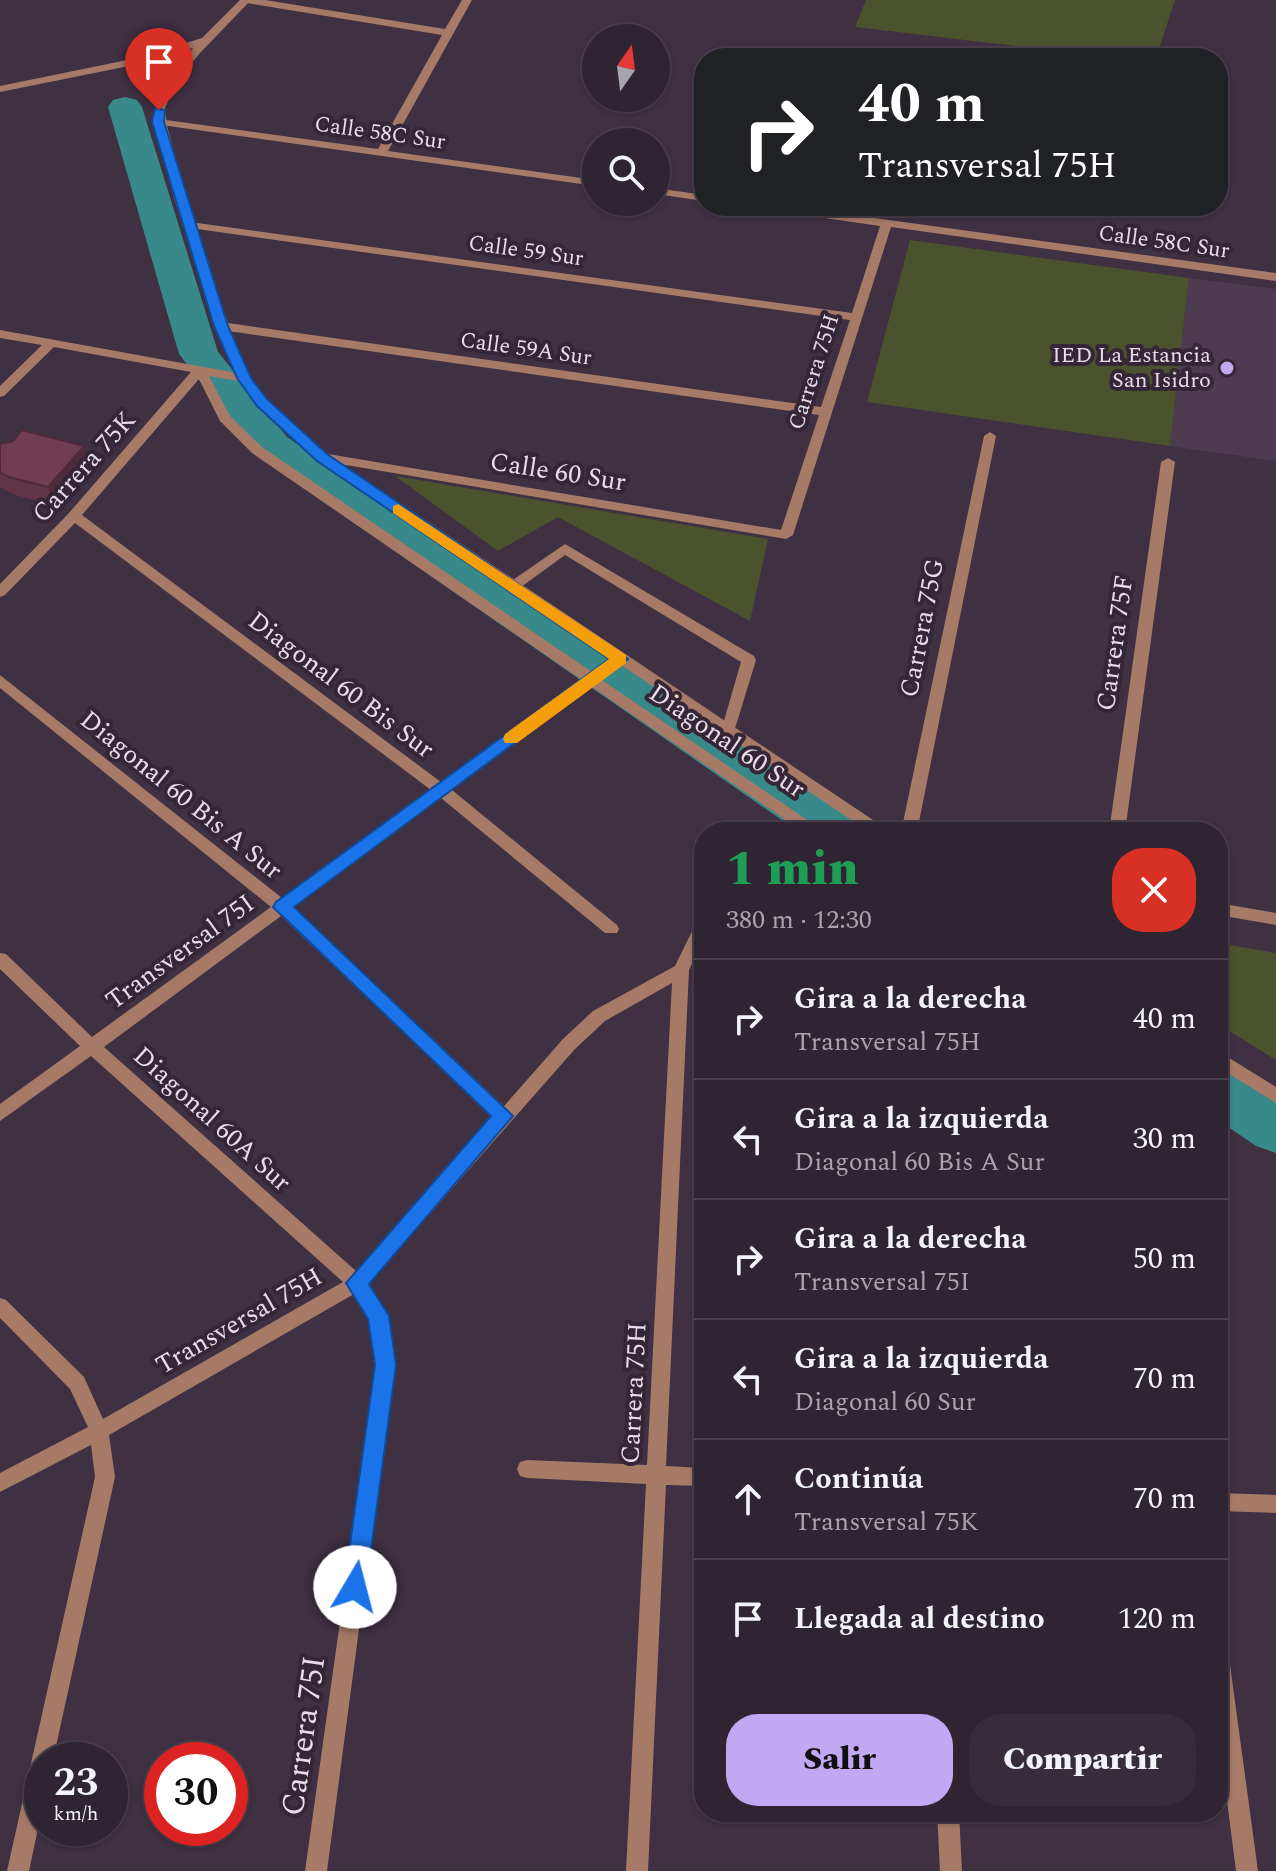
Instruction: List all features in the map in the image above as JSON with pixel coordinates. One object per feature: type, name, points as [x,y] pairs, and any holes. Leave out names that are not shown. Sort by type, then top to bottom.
[{"type":"street","points":[[158,122],[167,85],[246,0],[448,33]]},
{"type":"street","points":[[381,153],[467,0]]},
{"type":"street","points":[[0,89],[139,61],[209,40]]},
{"type":"street","name":"Calle 58C Sur","points":[[158,122],[582,181]]},
{"type":"street","name":"Diagonal 60 Sur","points":[[158,122],[221,326],[244,378],[262,402],[322,457],[865,822]]},
{"type":"street","points":[[670,193],[694,197]]},
{"type":"street","name":"Calle 58C Sur","points":[[836,216],[1276,277]]},
{"type":"street","name":"Carrera 75H","points":[[786,535],[887,223]]},
{"type":"street","name":"Calle 59 Sur","points":[[190,225],[857,317]]},
{"type":"street","name":"Calle 59A Sur","points":[[221,326],[826,412]]},
{"type":"street","points":[[0,334],[244,378]]},
{"type":"street","points":[[0,393],[51,343]]},
{"type":"street","name":"Diagonal 60 Sur","points":[[200,370],[225,418],[257,450],[799,822]]},
{"type":"street","name":"Carrera 75K","points":[[0,592],[74,516],[200,370]]},
{"type":"street","name":"Carrera 75G","points":[[911,822],[990,436]]},
{"type":"street","name":"Calle 60 Sur","points":[[322,457],[786,535]]},
{"type":"street","name":"Carrera 75F","points":[[1118,822],[1168,462]]},
{"type":"street","name":"Diagonal 60 Bis Sur","points":[[74,516],[441,790],[611,929]]},
{"type":"street","points":[[512,587],[565,549],[749,660],[728,731]]},
{"type":"street","name":"Transversal 75I","points":[[0,1114],[620,659]]},
{"type":"street","name":"Diagonal 60 Bis A Sur","points":[[0,680],[282,907],[503,1116]]},
{"type":"street","points":[[1228,911],[1276,919]]},
{"type":"street","name":"Carrera 75H","points":[[637,1871],[681,970],[694,943]]},
{"type":"street","name":"Diagonal 60A Sur","points":[[0,959],[92,1047],[357,1283]]},
{"type":"street","name":"Transversal 75H","points":[[0,1483],[99,1431],[357,1283],[569,1044],[599,1016],[681,970]]},
{"type":"street","points":[[1228,1065],[1276,1096]]},
{"type":"street","name":"Carrera 75I","points":[[316,1871],[385,1365],[378,1316],[357,1283]]},
{"type":"street","points":[[0,1306],[77,1383],[99,1431],[105,1477],[46,1742]]},
{"type":"street","points":[[527,1469],[694,1477]]},
{"type":"street","points":[[1228,1502],[1276,1504]]},
{"type":"street","points":[[1228,1726],[1247,1871]]},
{"type":"street","points":[[949,1822],[951,1871]]},
{"type":"street","points":[[18,1871],[24,1844]]},
{"type":"shaded area","name":"IED La Estancia San Isidro","points":[[1189,278],[1276,289],[1276,461],[1170,446]]},
{"type":"green space","points":[[866,0],[1175,0],[1159,48],[1034,48],[855,27]]},
{"type":"green space","points":[[910,240],[1189,278],[1170,446],[867,402]]},
{"type":"green space","points":[[395,476],[768,539],[750,621],[558,517],[498,551]]},
{"type":"green space","points":[[1228,945],[1276,953],[1276,1060],[1228,1030]]},
{"type":"building","points":[[22,430],[84,446],[48,487],[9,477],[0,472],[0,444],[13,441]]},
{"type":"waterway","points":[[125,107],[199,354],[272,446],[821,822]]},
{"type":"waterway","points":[[1228,1097],[1276,1129]]},
{"type":"slow traffic","points":[[398,509],[620,659],[511,739]]},
{"type":"place","name":"IED La Estancia San Isidro","points":[[1227,368]]},
{"type":"route","points":[[159,110],[158,122],[221,326],[244,378],[262,402],[322,457],[620,659],[282,907],[503,1116],[357,1283],[378,1316],[385,1365],[355,1587]]}]
